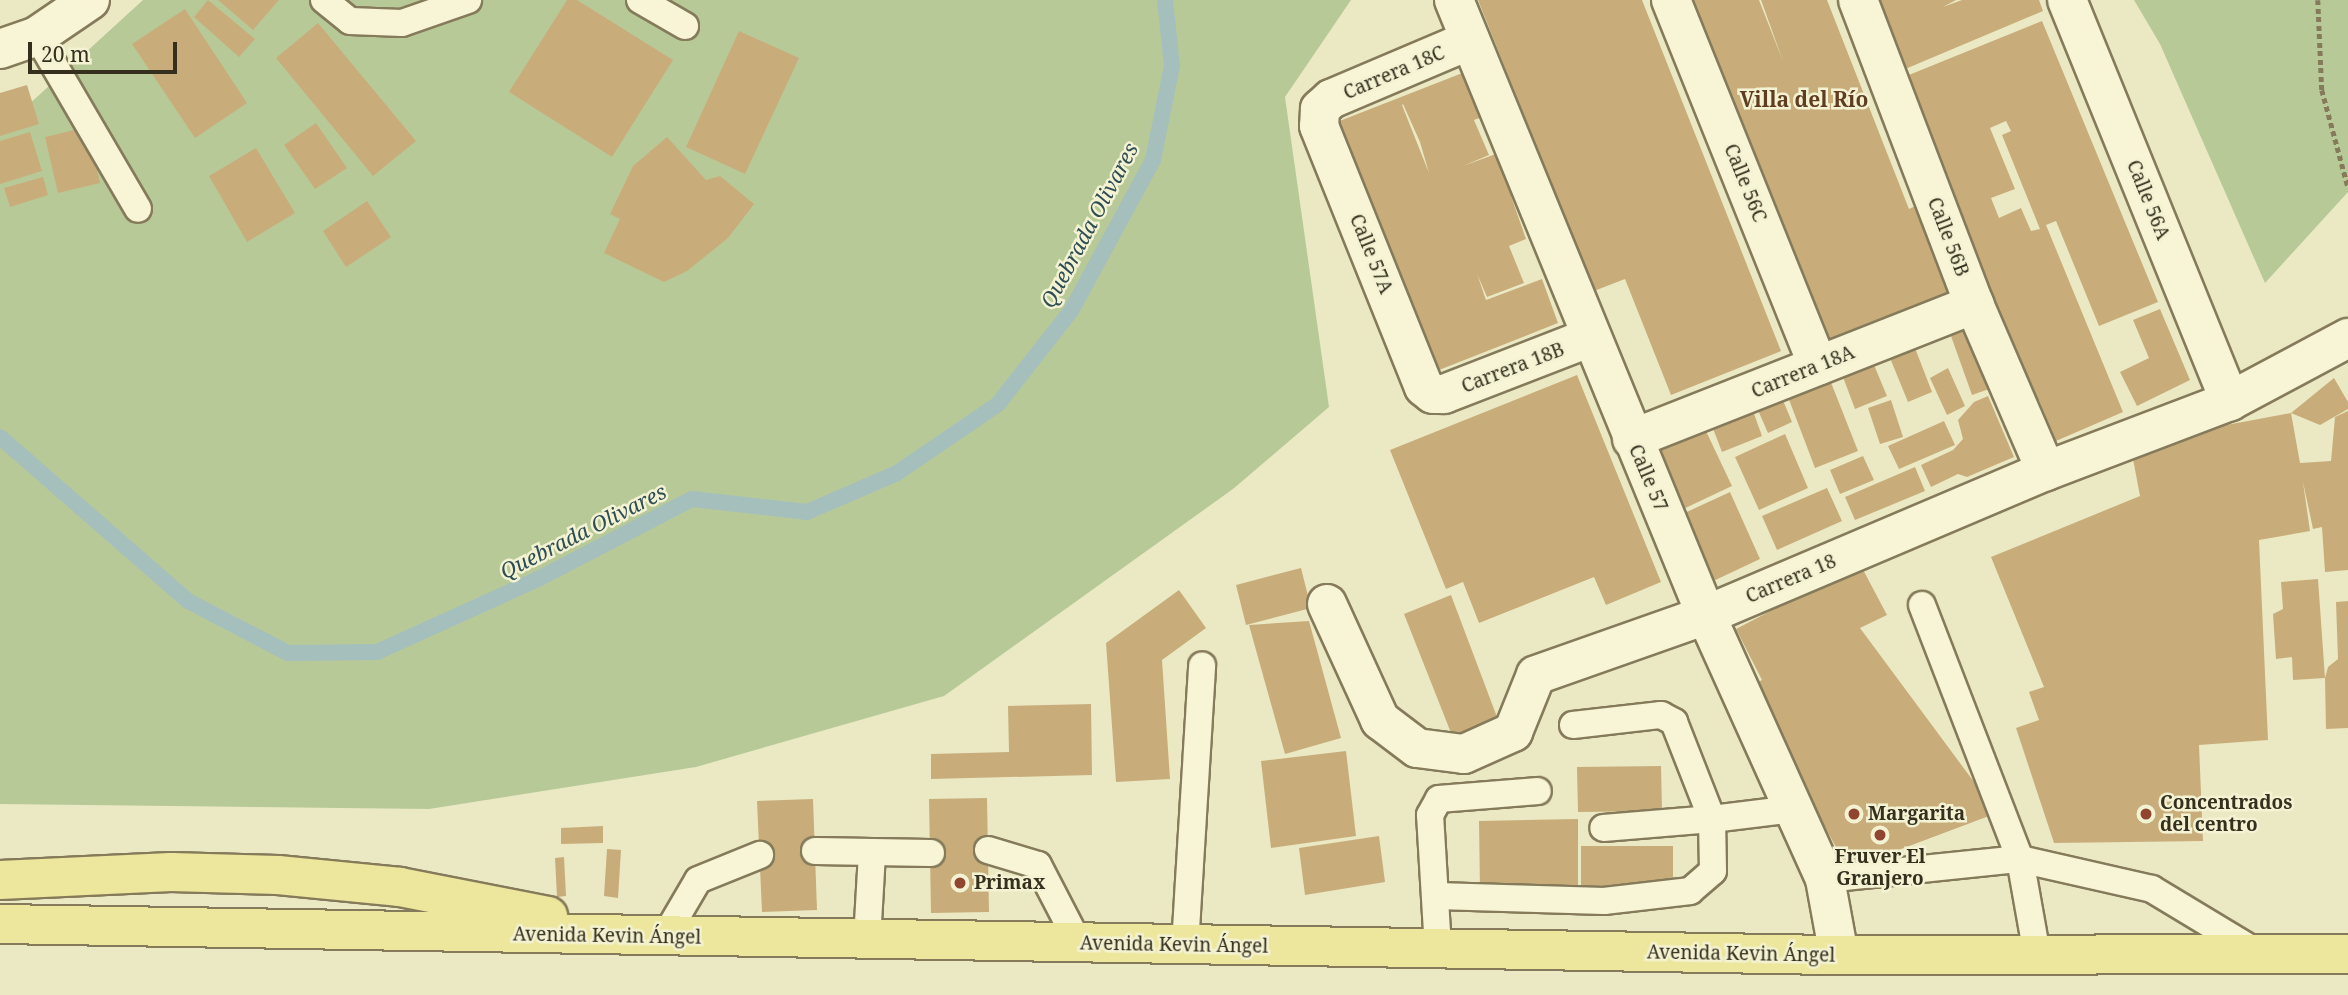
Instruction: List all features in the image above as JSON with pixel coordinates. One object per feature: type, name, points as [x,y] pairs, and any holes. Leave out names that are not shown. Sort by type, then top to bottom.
[{"type":"main road","points":[[0,880],[171,872],[278,875],[400,887],[655,937]]},
{"type":"main road","name":"Avenida Kevin Ángel","points":[[0,924],[1839,955],[2348,954]]},
{"type":"street","points":[[0,49],[37,36],[90,0]]},
{"type":"street","name":"Calle 57","points":[[1454,0],[1706,615],[1825,879],[1839,955]]},
{"type":"street","name":"Calle 56C","points":[[1671,0],[1818,366]]},
{"type":"street","name":"Calle 56B","points":[[1858,0],[1973,304],[2046,471]]},
{"type":"street","name":"Calle 56A","points":[[2067,0],[2230,401]]},
{"type":"street","name":"Carrera 18C","points":[[1320,109],[1331,99],[1471,40]]},
{"type":"street","name":"Calle 57A","points":[[1320,109],[1319,126],[1424,387],[1433,394]]},
{"type":"street","name":"Carrera 18A","points":[[1632,439],[1973,304]]},
{"type":"street","name":"Carrera 18B","points":[[1433,394],[1444,394],[1591,337]]},
{"type":"street","name":"Carrera 18","points":[[1327,604],[1380,720],[1417,748],[1464,754],[1513,732],[1536,675],[1706,615],[2046,471],[2230,401],[2348,338]]},
{"type":"lane","points":[[324,0],[350,21],[402,23],[468,0]]},
{"type":"lane","points":[[640,0],[685,26]]},
{"type":"lane","points":[[37,36],[138,209]]},
{"type":"lane","points":[[1922,605],[2020,859],[2036,954]]},
{"type":"lane","points":[[1185,946],[1202,666]]},
{"type":"lane","points":[[1437,896],[1604,901],[1690,891],[1713,871],[1712,819],[1674,722],[1661,715],[1573,725]]},
{"type":"lane","points":[[1438,949],[1437,896],[1430,815],[1439,799],[1538,791]]},
{"type":"lane","points":[[1603,828],[1793,809]]},
{"type":"lane","points":[[988,850],[1038,864],[1079,944]]},
{"type":"lane","points":[[815,851],[931,853]]},
{"type":"lane","points":[[867,940],[872,852]]},
{"type":"lane","points":[[655,937],[698,880],[760,855]]},
{"type":"lane","points":[[1825,879],[2020,859],[2152,889],[2258,953]]},
{"type":"path","points":[[2319,0],[2322,90],[2348,187]]},
{"type":"green space","points":[[143,0],[1351,0],[1285,97],[1329,407],[1233,489],[944,696],[696,767],[429,809],[0,804],[0,114],[15,117]]},
{"type":"green space","points":[[2134,0],[2348,0],[2348,192],[2265,283],[2160,44]]},
{"type":"building","points":[[208,0],[255,39],[239,57],[194,17]]},
{"type":"building","points":[[218,0],[279,0],[253,30]]},
{"type":"building","points":[[567,0],[577,0],[673,60],[612,157],[509,92]]},
{"type":"building","points":[[1478,0],[1642,0],[1781,351],[1671,395],[1625,279],[1594,291]]},
{"type":"building","points":[[1690,0],[1759,0],[1783,61],[1761,0],[1827,0],[1909,209],[1922,203],[1957,292],[1826,344]]},
{"type":"building","points":[[1873,0],[1956,0],[1943,7],[1962,0],[2039,0],[2043,11],[1891,75]]},
{"type":"building","points":[[185,9],[247,103],[195,138],[132,44]]},
{"type":"building","points":[[2042,21],[2158,302],[2099,326],[2056,221],[2046,225],[2123,412],[2056,441],[2039,400],[2026,405],[1894,81]],"holes":[[[2006,121],[2011,131],[2002,135],[2040,229],[2031,231],[2021,208],[1999,218],[1991,198],[2015,189],[1990,128]]]},
{"type":"building","points":[[318,23],[416,141],[373,176],[276,58]]},
{"type":"building","points":[[739,31],[799,58],[745,174],[686,147]]},
{"type":"building","points":[[1465,72],[1482,117],[1474,120],[1489,155],[1463,166],[1504,151],[1520,192],[1511,196],[1526,239],[1509,246],[1524,283],[1487,297],[1477,274],[1486,300],[1542,279],[1558,323],[1434,372],[1337,122]],"holes":[[[1403,104],[1420,142],[1429,173]]]},
{"type":"building","points":[[27,85],[39,124],[0,136],[0,93]]},
{"type":"building","points":[[316,123],[347,168],[315,189],[284,145]]},
{"type":"building","points":[[87,127],[100,183],[58,193],[45,137]]},
{"type":"building","points":[[30,132],[42,171],[0,184],[0,141]]},
{"type":"building","points":[[667,137],[706,180],[720,176],[754,204],[728,238],[687,271],[664,282],[604,253],[620,219],[610,214],[633,166]]},
{"type":"building","points":[[256,148],[295,213],[247,242],[209,176]]},
{"type":"building","points":[[43,177],[48,195],[10,207],[4,188]]},
{"type":"building","points":[[367,201],[391,237],[346,267],[323,231]]},
{"type":"building","points":[[2160,309],[2190,380],[2137,406],[2120,372],[2149,358],[2133,320]]},
{"type":"building","points":[[1970,329],[1992,388],[1972,395],[1951,336]]},
{"type":"building","points":[[1915,348],[1932,392],[1908,402],[1890,358]]},
{"type":"building","points":[[1874,365],[1887,396],[1855,409],[1843,377]]},
{"type":"building","points":[[1948,368],[1965,406],[1947,415],[1930,378]]},
{"type":"building","points":[[1577,375],[1661,582],[1606,605],[1594,577],[1479,623],[1463,582],[1446,589],[1390,450]]},
{"type":"building","points":[[2334,378],[2348,402],[2348,409],[2320,425],[2291,413]]},
{"type":"building","points":[[1830,380],[1858,451],[1815,468],[1788,397]]},
{"type":"building","points":[[1988,396],[2014,457],[1967,477],[1958,474],[1931,487],[1921,465],[1953,450],[1963,439],[1958,420],[1974,402]]},
{"type":"building","points":[[1782,398],[1792,422],[1768,433],[1757,408]]},
{"type":"building","points":[[1891,400],[1903,437],[1880,444],[1868,408]]},
{"type":"building","points":[[1753,411],[1762,436],[1722,452],[1712,426]]},
{"type":"building","points":[[2348,411],[2348,570],[2325,572],[2322,527],[2313,529],[2303,482],[2310,531],[2259,540],[2268,740],[2199,745],[2203,841],[2054,843],[2016,728],[2039,720],[2029,692],[2044,687],[1991,557],[2140,496],[2130,443],[2291,413],[2300,463],[2331,461],[2335,417]]},
{"type":"building","points":[[1944,421],[1955,445],[1899,469],[1888,446]]},
{"type":"building","points":[[1705,429],[1732,486],[1679,511],[1652,454]]},
{"type":"building","points":[[1785,434],[1808,488],[1759,510],[1735,457]]},
{"type":"building","points":[[1863,456],[1874,480],[1840,494],[1830,470]]},
{"type":"building","points":[[1915,467],[1925,491],[1855,520],[1845,497]]},
{"type":"building","points":[[1827,488],[1842,521],[1777,550],[1762,516]]},
{"type":"building","points":[[1730,492],[1760,559],[1709,583],[1678,516]]},
{"type":"building","points":[[1860,564],[1887,615],[1860,628],[1997,813],[1848,869],[1748,687],[1762,680],[1736,629]]},
{"type":"building","points":[[1301,568],[1311,608],[1246,625],[1236,585]]},
{"type":"building","points":[[2318,579],[2325,678],[2293,680],[2292,657],[2276,659],[2273,614],[2283,609],[2281,582]]},
{"type":"building","points":[[1179,590],[1206,628],[1162,660],[1170,779],[1116,782],[1106,643]]},
{"type":"building","points":[[1451,595],[1500,725],[1455,743],[1404,614]]},
{"type":"building","points":[[2348,601],[2348,728],[2326,729],[2325,678],[2328,667],[2338,659],[2336,602]]},
{"type":"building","points":[[1309,621],[1341,738],[1285,754],[1249,625]]},
{"type":"building","points":[[1091,704],[1092,775],[931,779],[931,754],[1009,752],[1008,706]]},
{"type":"building","points":[[1346,751],[1356,836],[1271,848],[1261,761]]},
{"type":"building","points":[[1661,766],[1662,811],[1578,812],[1577,767]]},
{"type":"building","name":"Primax","points":[[987,798],[989,912],[931,913],[929,799]]},
{"type":"building","points":[[813,799],[817,910],[762,912],[757,801]]},
{"type":"building","points":[[1578,819],[1578,888],[1480,889],[1479,821]]},
{"type":"building","points":[[603,826],[603,843],[561,844],[561,828]]},
{"type":"building","points":[[1379,836],[1385,882],[1305,895],[1299,848]]},
{"type":"building","points":[[1581,846],[1673,846],[1673,888],[1581,888]]},
{"type":"building","points":[[607,849],[621,850],[618,898],[604,896]]},
{"type":"building","points":[[564,857],[566,896],[557,897],[555,858]]},
{"type":"waterway","name":"Quebrada Olivares","points":[[0,437],[188,601],[288,653],[377,652],[540,578],[692,499],[807,512],[897,473],[998,404],[1071,311],[1153,160],[1172,66],[1165,0]]},
{"type":"place","name":"Margarita","points":[[1854,814]]},
{"type":"place","name":"Concentrados del centro","points":[[2146,814]]},
{"type":"place","name":"Fruver El Granjero","points":[[1880,835]]},
{"type":"place","name":"Primax","points":[[960,883]]},
{"type":"district","name":"Villa del Río","points":[[1804,99]]}]
